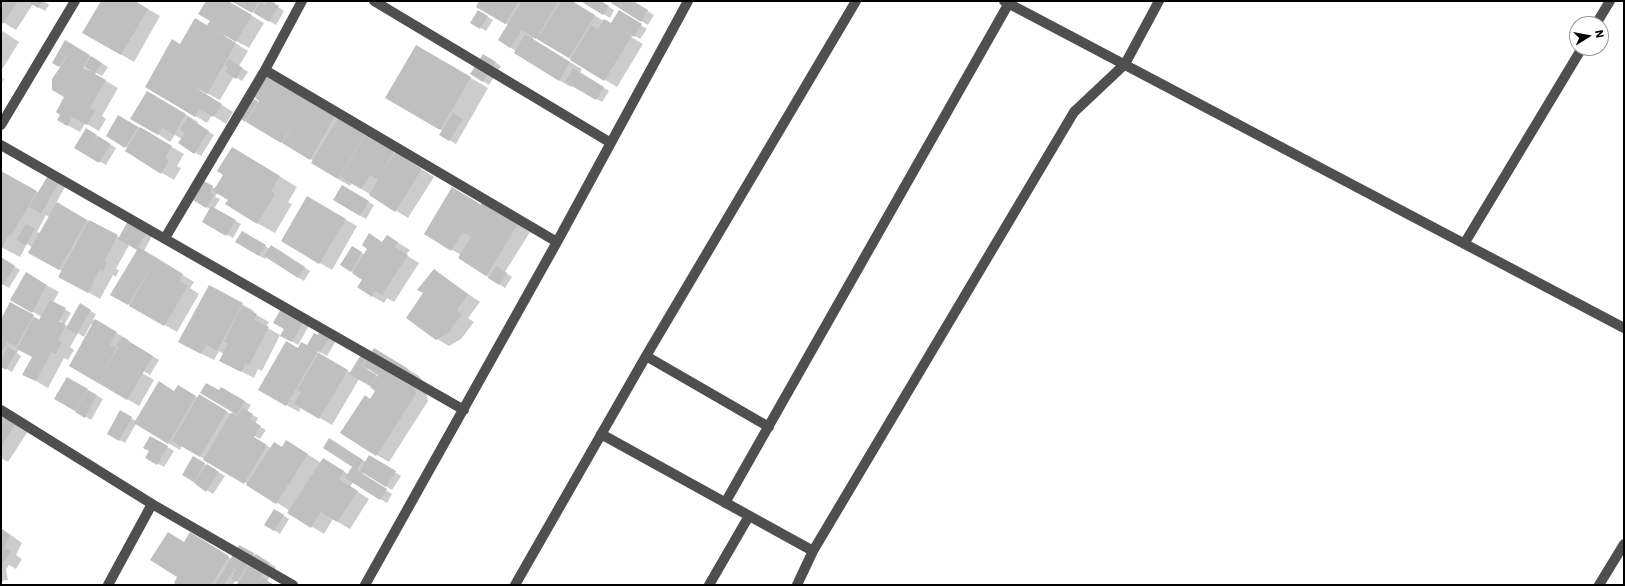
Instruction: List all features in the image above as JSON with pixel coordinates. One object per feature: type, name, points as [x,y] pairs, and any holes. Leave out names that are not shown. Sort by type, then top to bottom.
[{"type":"street","points":[[1,125],[75,1]]},
{"type":"street","points":[[165,238],[265,70],[302,1]]},
{"type":"street","points":[[374,1],[611,143]]},
{"type":"street","points":[[365,585],[557,242],[688,1]]},
{"type":"street","points":[[515,585],[600,434],[856,1]]},
{"type":"street","points":[[797,585],[813,551],[1074,112],[1125,64],[1159,1]]},
{"type":"street","points":[[1601,16],[1610,1]]},
{"type":"street","points":[[725,503],[1007,2],[1023,5],[1125,64],[1624,328]]},
{"type":"street","points":[[1464,244],[1577,56]]},
{"type":"street","points":[[265,70],[557,242]]},
{"type":"street","points":[[1,145],[464,410]]},
{"type":"street","points":[[646,356],[769,427]]},
{"type":"street","points":[[1,410],[152,504],[293,585]]},
{"type":"street","points":[[600,434],[813,551]]},
{"type":"street","points":[[108,585],[152,504]]},
{"type":"street","points":[[709,585],[749,516]]},
{"type":"street","points":[[1599,585],[1624,544]]},
{"type":"building","points":[[1,1],[18,1],[3,24],[1,22]]},
{"type":"building","points":[[27,1],[43,1],[38,8]]},
{"type":"building","points":[[101,1],[135,1],[148,9],[121,55],[82,33]]},
{"type":"building","points":[[206,1],[228,1],[252,15],[236,42],[207,25],[210,21],[198,14]]},
{"type":"building","points":[[231,1],[259,1],[252,13]]},
{"type":"building","points":[[267,1],[279,6],[269,22],[254,13],[260,2],[265,5]]},
{"type":"building","points":[[479,1],[519,1],[505,24],[476,7]]},
{"type":"building","points":[[522,1],[559,1],[536,39],[522,30],[510,48],[498,40]]},
{"type":"building","points":[[561,1],[572,1],[595,15],[569,58],[537,39]]},
{"type":"building","points":[[580,1],[601,1],[609,6],[603,15]]},
{"type":"building","points":[[612,1],[633,1],[648,10],[641,22],[611,3]]},
{"type":"building","points":[[478,10],[488,16],[480,29],[470,23]]},
{"type":"building","points":[[619,10],[642,24],[634,37],[619,27],[632,36],[604,81],[570,60],[591,25],[598,29],[604,19],[611,23]]},
{"type":"building","points":[[195,18],[236,43],[207,94],[175,75],[222,104],[213,117],[200,109],[195,117],[145,87],[172,39],[180,44]]},
{"type":"building","points":[[525,34],[570,62],[559,81],[514,53]]},
{"type":"building","points":[[65,40],[90,55],[83,67],[84,68],[93,72],[84,67],[91,56],[102,63],[95,74],[106,80],[90,108],[95,111],[87,125],[72,117],[67,126],[57,120],[60,115],[56,112],[64,97],[52,90],[52,79],[67,57],[66,56],[59,67],[52,63]]},
{"type":"building","points":[[416,45],[471,77],[440,130],[385,98]]},
{"type":"building","points":[[483,54],[496,62],[483,82],[470,74]]},
{"type":"building","points":[[229,59],[243,68],[236,79],[225,72],[228,67],[225,65]]},
{"type":"building","points":[[573,68],[604,87],[596,100],[565,82]]},
{"type":"building","points":[[268,73],[337,112],[310,160],[282,143],[298,115],[281,143],[246,122],[259,101],[254,97]]},
{"type":"building","points":[[147,91],[186,114],[174,135],[162,128],[158,135],[130,119]]},
{"type":"building","points":[[250,97],[258,101],[245,122],[238,117]]},
{"type":"building","points":[[453,113],[463,119],[449,141],[439,135]]},
{"type":"building","points":[[118,115],[138,127],[125,148],[106,136]]},
{"type":"building","points":[[340,115],[367,131],[338,179],[311,163]]},
{"type":"building","points":[[188,117],[209,131],[194,154],[178,143],[185,133],[180,129]]},
{"type":"building","points":[[140,127],[172,146],[165,158],[169,160],[161,174],[125,151]]},
{"type":"building","points":[[86,128],[97,135],[93,143],[98,136],[111,144],[99,163],[74,148]]},
{"type":"building","points":[[367,132],[396,149],[382,172],[396,152],[422,169],[395,212],[369,195],[378,180],[370,175],[361,189],[340,177]]},
{"type":"building","points":[[232,147],[280,176],[271,191],[275,194],[257,224],[225,204],[228,200],[213,191],[223,175],[217,171]]},
{"type":"building","points":[[1,171],[37,191],[11,236],[9,235],[1,249]]},
{"type":"building","points":[[49,174],[60,181],[41,214],[29,207]]},
{"type":"building","points":[[204,181],[213,186],[210,192],[214,195],[206,208],[193,200]]},
{"type":"building","points":[[342,185],[369,201],[360,216],[333,200]]},
{"type":"building","points":[[452,187],[480,204],[476,211],[482,202],[518,224],[486,276],[458,258],[471,237],[463,232],[451,251],[424,234]]},
{"type":"building","points":[[307,196],[346,219],[319,264],[281,241]]},
{"type":"building","points":[[57,202],[87,220],[59,270],[28,253]]},
{"type":"building","points":[[211,206],[236,220],[226,236],[202,222]]},
{"type":"building","points":[[129,219],[148,230],[138,247],[157,258],[128,305],[110,295],[137,250],[118,239]]},
{"type":"building","points":[[89,220],[118,235],[104,261],[107,263],[103,271],[100,269],[88,293],[58,277]]},
{"type":"building","points":[[26,224],[35,229],[26,245],[16,240]]},
{"type":"building","points":[[242,231],[266,245],[259,256],[235,242]]},
{"type":"building","points":[[369,233],[382,242],[387,235],[398,242],[395,247],[408,255],[382,295],[375,291],[372,297],[357,287],[362,280],[352,273],[367,249],[362,245]]},
{"type":"building","points":[[271,245],[305,267],[298,278],[264,256]]},
{"type":"building","points":[[352,246],[362,252],[351,272],[340,265]]},
{"type":"building","points":[[1,257],[15,266],[3,285],[1,284]]},
{"type":"building","points":[[157,258],[183,274],[179,281],[188,286],[164,326],[129,306]]},
{"type":"building","points":[[496,266],[507,273],[499,285],[488,278]]},
{"type":"building","points":[[434,269],[468,294],[457,310],[462,314],[449,332],[436,340],[406,318],[423,293],[417,290]]},
{"type":"building","points":[[26,272],[47,285],[32,313],[10,300]]},
{"type":"building","points":[[209,285],[243,303],[217,351],[206,345],[201,354],[178,342]]},
{"type":"building","points":[[50,300],[66,308],[59,321],[66,325],[58,340],[62,342],[56,354],[51,352],[36,381],[22,375],[32,357],[17,349],[34,317],[39,320]]},
{"type":"building","points":[[10,302],[34,315],[16,347],[7,342],[1,353],[1,319]]},
{"type":"building","points":[[80,303],[91,310],[77,334],[66,328]]},
{"type":"building","points":[[242,306],[257,314],[254,320],[269,327],[249,365],[246,363],[241,372],[219,361],[228,344],[224,342]]},
{"type":"building","points":[[282,307],[292,313],[290,319],[293,313],[305,320],[292,342],[280,336],[284,329],[273,323]]},
{"type":"building","points":[[95,319],[117,332],[110,345],[117,348],[103,373],[119,347],[116,345],[122,337],[153,356],[127,400],[69,366]]},
{"type":"building","points":[[320,331],[330,337],[320,353],[318,351],[286,406],[258,390],[286,341],[298,348],[301,342],[307,345],[314,333],[318,335]]},
{"type":"building","points":[[8,347],[16,352],[6,370],[1,367],[1,360]]},
{"type":"building","points":[[374,348],[407,368],[413,377],[416,394],[376,456],[340,433],[365,395],[370,399],[375,391],[370,387],[378,375],[363,366]]},
{"type":"building","points":[[319,353],[348,370],[319,419],[294,404],[301,392],[297,390]]},
{"type":"building","points":[[362,353],[368,356],[361,366],[377,375],[370,386],[349,374]]},
{"type":"building","points":[[67,377],[88,389],[75,411],[54,399]]},
{"type":"building","points":[[159,381],[174,391],[178,385],[196,396],[168,444],[134,423]]},
{"type":"building","points":[[206,383],[219,390],[221,387],[245,401],[237,415],[200,393]]},
{"type":"building","points":[[88,390],[97,395],[85,418],[75,412]]},
{"type":"building","points":[[199,394],[227,411],[200,457],[172,441]]},
{"type":"building","points":[[243,408],[253,414],[250,419],[261,426],[254,437],[267,445],[244,484],[203,460],[231,413],[237,416]]},
{"type":"building","points":[[6,409],[20,417],[1,447],[1,417]]},
{"type":"building","points":[[120,410],[132,417],[119,441],[107,434]]},
{"type":"building","points":[[150,436],[168,446],[157,465],[145,458],[149,451],[143,448]]},
{"type":"building","points":[[329,438],[363,460],[357,470],[323,448]]},
{"type":"building","points":[[286,440],[308,454],[276,504],[246,485],[274,442],[282,447]]},
{"type":"building","points":[[369,455],[396,471],[386,487],[360,471]]},
{"type":"building","points":[[193,456],[205,463],[194,482],[182,475]]},
{"type":"building","points":[[323,458],[344,471],[339,479],[358,491],[337,522],[321,512],[311,528],[287,513]]},
{"type":"building","points":[[207,464],[219,472],[206,492],[194,483]]},
{"type":"building","points":[[352,467],[387,489],[380,500],[345,478]]},
{"type":"building","points":[[274,509],[284,515],[274,531],[264,525]]},
{"type":"building","points":[[1,529],[10,535],[4,548],[11,551],[3,563],[1,561]]},
{"type":"building","points":[[168,532],[184,542],[190,532],[229,556],[211,585],[177,585],[174,583],[177,577],[150,560]]},
{"type":"building","points":[[239,545],[254,553],[237,582],[231,579],[236,570],[230,566],[234,570],[230,577],[222,573]]},
{"type":"building","points":[[256,554],[270,563],[256,585],[238,585],[237,584]]},
{"type":"building","points":[[222,573],[229,577],[224,585],[215,585]]},
{"type":"building","points":[[262,577],[274,585],[257,585]]}]
